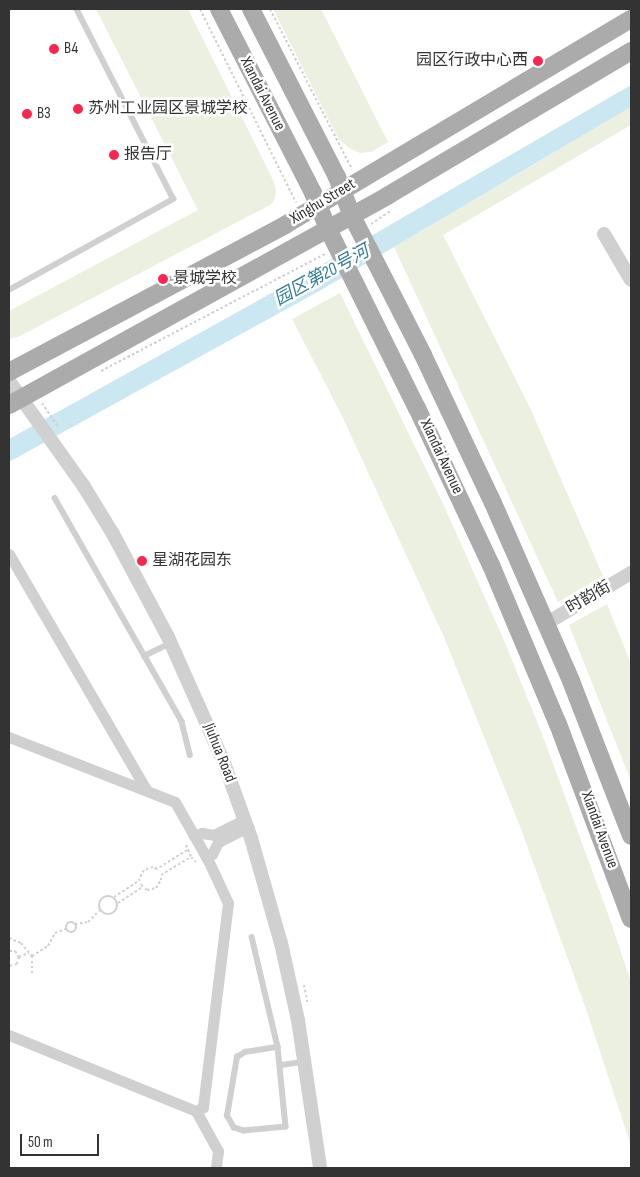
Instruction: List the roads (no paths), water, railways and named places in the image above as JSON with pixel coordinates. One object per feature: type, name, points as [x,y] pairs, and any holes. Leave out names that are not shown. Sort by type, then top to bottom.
[{"type":"main road","name":"Xiandai Avenue","points":[[219,9],[318,205],[320,233],[331,253],[352,277],[440,456],[520,632],[588,800],[631,919]]},
{"type":"main road","name":"Xiandai Avenue","points":[[251,9],[342,191],[352,216],[428,364],[546,622],[631,836]]},
{"type":"main road","name":"Xinghu Street","points":[[9,372],[318,205],[631,19]]},
{"type":"main road","name":"Xinghu Street","points":[[15,402],[352,216],[373,213],[631,51]]},
{"type":"street","points":[[604,234],[631,280]]},
{"type":"street","name":"Jiuhua Road","points":[[9,382],[15,402],[44,418],[57,436],[113,534],[171,643],[224,763],[247,823],[281,943],[306,1062],[320,1168]]},
{"type":"street","points":[[9,554],[147,791]]},
{"type":"street","name":"时韵街","points":[[546,622],[631,573]]},
{"type":"street","points":[[9,737],[174,802],[206,857],[228,903],[203,1107],[196,1111]]},
{"type":"street","points":[[194,836],[202,833],[214,835],[247,823]]},
{"type":"street","points":[[206,857],[212,854],[218,842],[247,823]]},
{"type":"street","points":[[9,1035],[196,1111],[218,1150],[216,1168]]},
{"type":"lane","points":[[9,290],[172,199],[76,9]]},
{"type":"lane","points":[[55,498],[182,722],[190,755]]},
{"type":"lane","points":[[144,656],[171,643]]},
{"type":"lane","points":[[252,937],[278,1047],[286,1127],[244,1131],[234,1128],[227,1116],[237,1057],[244,1052],[278,1047]]},
{"type":"lane","points":[[281,1065],[306,1062]]},
{"type":"water","name":"园区第20号河","points":[[631,85],[631,107],[321,290],[9,462],[9,439],[304,275]]},
{"type":"place","name":"B4","points":[[54,49]]},
{"type":"place","name":"园区行政中心西","points":[[538,61]]},
{"type":"place","name":"苏州工业园区景城学校","points":[[78,109]]},
{"type":"place","name":"B3","points":[[27,114]]},
{"type":"place","name":"报告厅","points":[[114,155]]},
{"type":"place","name":"景城学校","points":[[163,279]]},
{"type":"place","name":"星湖花园东","points":[[142,561]]}]
